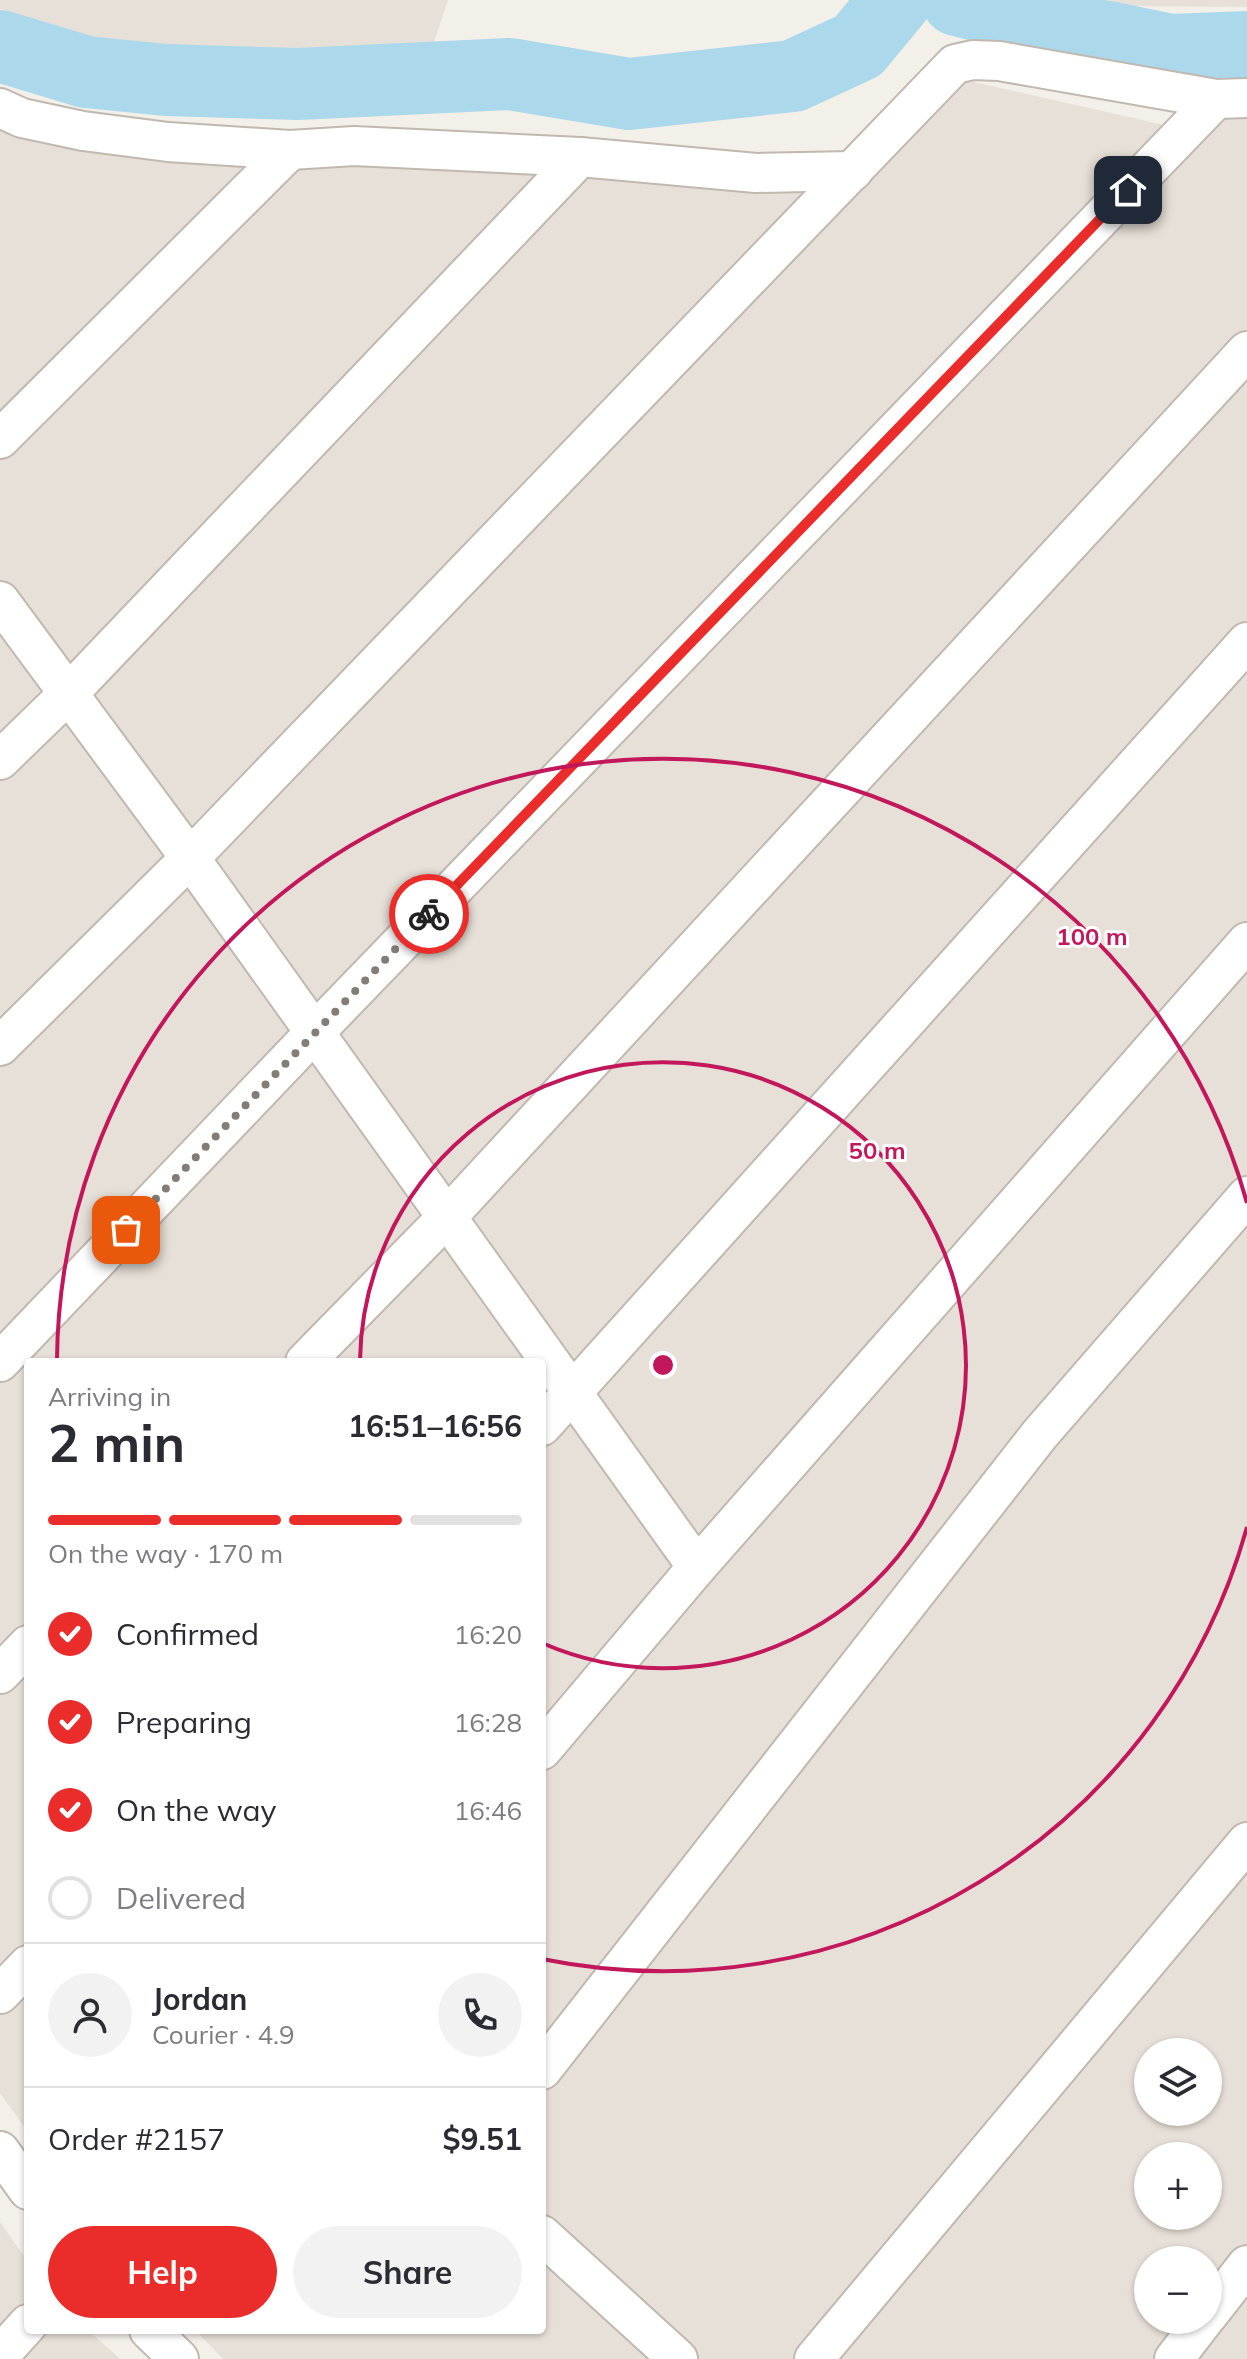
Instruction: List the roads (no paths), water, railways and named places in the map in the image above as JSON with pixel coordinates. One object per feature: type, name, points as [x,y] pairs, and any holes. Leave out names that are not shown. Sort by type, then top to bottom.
[{"type":"street","points":[[0,1046],[190,858],[955,64],[973,60],[999,61],[1232,98]]},
{"type":"street","points":[[0,1362],[315,1032],[1232,98]]},
{"type":"street","points":[[7,122],[168,142],[290,150],[354,146],[580,157],[756,173],[853,171]]},
{"type":"street","points":[[0,439],[290,150]]},
{"type":"street","points":[[0,760],[68,694],[580,157]]},
{"type":"street","points":[[309,1358],[447,1217],[1247,351]]},
{"type":"street","points":[[0,601],[190,858],[697,1567]]},
{"type":"street","points":[[546,1422],[1247,642]]},
{"type":"street","points":[[546,1745],[697,1567],[1247,942]]},
{"type":"street","points":[[546,2065],[1040,1434],[1247,1196]]},
{"type":"street","points":[[0,1674],[24,1649]]},
{"type":"street","points":[[814,2359],[1247,1842]]},
{"type":"street","points":[[0,1994],[24,1969]]},
{"type":"street","points":[[0,2151],[24,2184]]},
{"type":"street","points":[[546,2239],[678,2359]]},
{"type":"street","points":[[1222,2297],[1247,2265]]},
{"type":"street","points":[[0,2355],[24,2328]]},
{"type":"street","points":[[153,2334],[179,2359]]},
{"type":"street","points":[[1174,2359],[1193,2334]]},
{"type":"waterway","points":[[0,46],[86,72],[166,80],[298,84],[510,74],[629,94],[793,76],[858,46],[896,0]]},
{"type":"waterway","points":[[957,0],[1171,50],[1247,47]]}]
